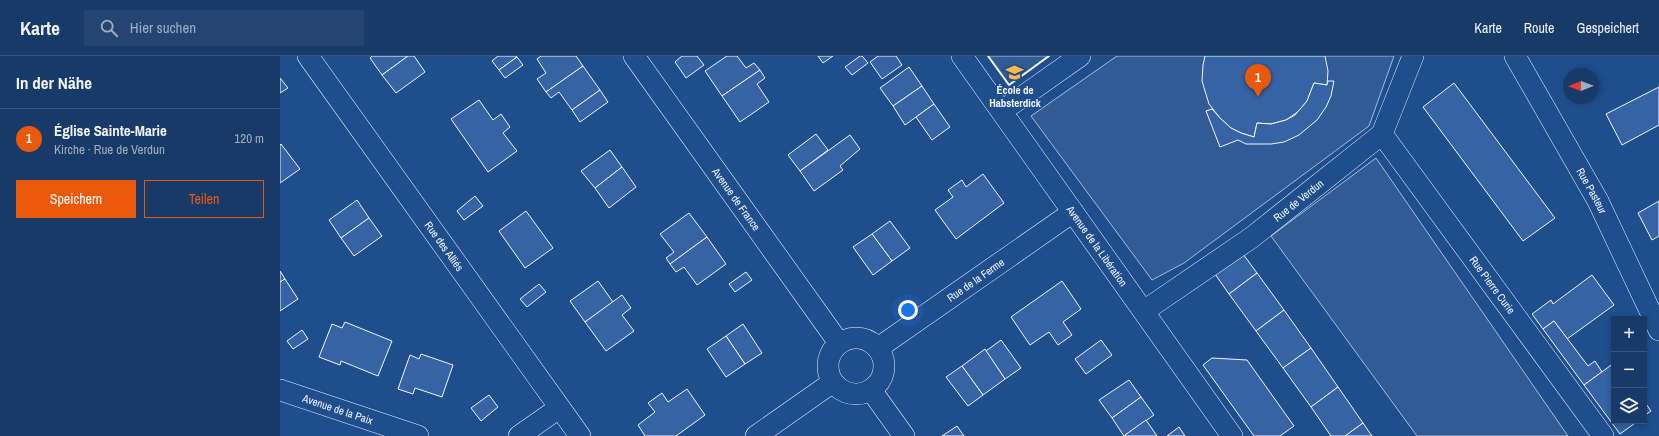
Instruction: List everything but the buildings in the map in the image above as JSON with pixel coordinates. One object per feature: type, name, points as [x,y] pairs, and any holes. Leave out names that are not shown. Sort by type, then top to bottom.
[{"type":"street","name":"Rue des Alliés","points":[[308,56],[580,436]]},
{"type":"street","name":"Avenue de France","points":[[634,56],[840,343]]},
{"type":"street","name":"Avenue de la Libération","points":[[962,56],[1232,436]]},
{"type":"street","points":[[1002,111],[1080,56]]},
{"type":"street","name":"Rue de Verdun","points":[[1144,312],[1251,238],[1382,134],[1413,56]]},
{"type":"street","name":"Rue Pasteur","points":[[1515,56],[1598,201],[1659,330]]},
{"type":"street","name":"Rue Pierre Curie","points":[[1382,134],[1603,436]]},
{"type":"street","name":"Rue de la Ferme","points":[[878,348],[1073,212]]},
{"type":"street","points":[[847,339],[864,339],[872,342],[878,348],[883,357],[883,376],[878,384],[871,390],[863,394],[846,393],[833,382],[829,374],[829,357],[833,349],[840,343],[847,339]]},
{"type":"street","points":[[756,436],[833,382]]},
{"type":"street","name":"Avenue de la Paix","points":[[280,390],[418,436]]},
{"type":"street","points":[[871,390],[904,436]]},
{"type":"street","points":[[519,436],[559,408]]},
{"type":"shaded area","name":"École de Habsterdick","points":[[988,56],[1049,56],[1009,85]]},
{"type":"shaded area","points":[[1117,56],[1394,56],[1369,126],[1184,263],[1152,280],[1031,116]]},
{"type":"shaded area","points":[[1376,158],[1568,436],[1417,436],[1271,236]]},
{"type":"wall","points":[[988,56],[1009,85],[1049,56]]},
{"type":"place","name":"École de Habsterdick","points":[[1015,72]]},
{"type":"place","name":"Église Sainte-Marie","points":[[1258,97]]}]
